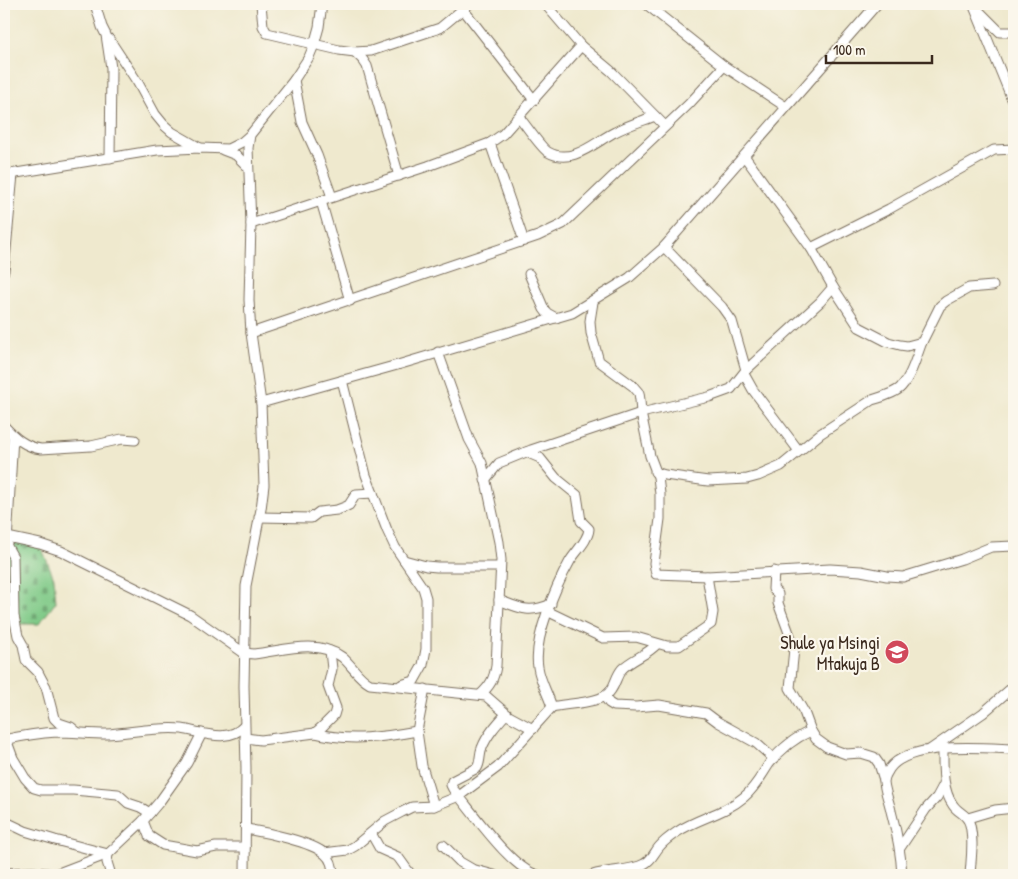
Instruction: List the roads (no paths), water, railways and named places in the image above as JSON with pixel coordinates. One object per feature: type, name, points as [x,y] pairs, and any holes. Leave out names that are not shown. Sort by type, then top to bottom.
[{"type":"street","points":[[96,4],[106,35],[164,125],[172,132],[200,148]]},
{"type":"street","points":[[261,4],[263,26],[267,33],[314,45],[355,52],[373,50],[440,28],[449,22],[464,5],[534,100]]},
{"type":"street","points":[[222,150],[235,146],[250,134],[294,80],[314,45],[322,4]]},
{"type":"street","points":[[545,4],[581,46],[611,71],[665,126]]},
{"type":"street","points":[[646,4],[724,66],[786,107]]},
{"type":"street","points":[[261,403],[556,318],[572,313],[592,302],[629,278],[664,247],[745,157],[786,107],[877,4]]},
{"type":"street","points":[[974,5],[1000,32],[1014,32]]},
{"type":"street","points":[[974,5],[1014,104]]},
{"type":"street","points":[[106,35],[111,68],[110,158]]},
{"type":"street","points":[[251,224],[490,144],[503,134],[581,46]]},
{"type":"street","points":[[365,63],[368,55],[373,50]]},
{"type":"street","points":[[355,52],[365,63],[399,176]]},
{"type":"street","points":[[251,333],[524,241],[563,224],[689,104],[724,66]]},
{"type":"street","points":[[294,80],[302,122],[317,155],[332,197]]},
{"type":"street","points":[[519,116],[546,151],[559,156],[584,151],[616,131],[655,116]]},
{"type":"street","points":[[245,875],[244,653],[246,586],[260,517],[264,485],[261,403],[251,333],[249,300],[251,224],[248,148],[250,134]]},
{"type":"street","points":[[490,144],[524,241]]},
{"type":"street","points":[[4,175],[157,150],[200,148],[222,150],[236,155],[248,167]]},
{"type":"street","points":[[811,248],[889,209],[994,150],[1014,150]]},
{"type":"street","points":[[745,157],[811,248],[859,327],[888,342],[900,345],[907,346],[922,342]]},
{"type":"street","points":[[4,271],[14,174]]},
{"type":"street","points":[[321,201],[350,301]]},
{"type":"street","points":[[664,247],[722,307],[732,320],[745,372],[754,390],[799,451]]},
{"type":"street","points":[[529,274],[544,309],[556,318]]},
{"type":"street","points":[[655,472],[708,481],[747,479],[781,466],[820,434],[872,400],[882,398],[901,388],[940,306],[969,288],[993,286]]},
{"type":"street","points":[[485,480],[499,463],[526,452],[641,413],[726,392],[735,386],[745,372],[820,302],[833,287]]},
{"type":"street","points":[[592,302],[591,332],[599,361],[633,386],[639,393],[641,413],[655,472],[658,477],[660,494],[660,519],[654,573],[658,575],[707,576],[830,569],[903,577],[962,559],[991,547],[1014,546]]},
{"type":"street","points":[[438,352],[469,439],[482,463],[499,542],[497,656],[494,678],[490,686],[480,695]]},
{"type":"street","points":[[342,380],[366,474],[387,530],[423,588],[426,598],[426,649],[423,665],[417,677],[409,683],[393,686]]},
{"type":"street","points":[[4,426],[13,436],[26,445],[41,449],[91,446],[122,439],[135,440]]},
{"type":"street","points":[[13,436],[7,458],[6,541],[14,560],[14,622],[23,645],[26,660],[38,672],[44,683],[54,718],[59,723],[71,727],[77,732]]},
{"type":"street","points":[[526,452],[540,458],[556,478],[577,495],[580,520],[589,529],[587,536],[569,562],[549,607],[538,646],[538,667],[552,707]]},
{"type":"street","points":[[260,517],[311,518],[319,512],[331,511],[349,505],[356,494],[373,493]]},
{"type":"street","points":[[6,541],[40,544],[61,551],[190,615],[244,653],[254,654],[315,646],[330,650],[342,657],[366,682],[373,685],[480,695],[490,699],[506,714],[533,729]]},
{"type":"street","points":[[404,560],[437,567],[500,567]]},
{"type":"street","points":[[774,571],[773,588],[778,594],[778,604],[794,649],[790,688],[804,712],[810,732],[827,747],[846,754],[861,753],[874,757],[879,764],[900,848],[902,875]]},
{"type":"street","points":[[499,600],[514,606],[533,610],[549,607],[603,638],[636,637],[657,644],[678,646],[712,624],[713,612],[707,576]]},
{"type":"street","points":[[246,829],[294,840],[324,853],[348,850],[364,840],[385,821],[412,807],[434,806],[459,796],[498,767],[552,707],[588,702],[605,697],[622,670],[648,653],[657,644]]},
{"type":"street","points":[[315,733],[331,718],[336,708],[328,686],[332,669],[330,650]]},
{"type":"street","points":[[929,751],[976,718],[1014,686]]},
{"type":"street","points":[[425,689],[418,731],[422,766],[434,806]]},
{"type":"street","points":[[605,697],[614,706],[659,705],[706,713],[718,722],[756,743],[774,759]]},
{"type":"street","points":[[506,714],[483,744],[479,764],[476,768],[452,780],[451,785],[511,857],[530,873],[538,875]]},
{"type":"street","points":[[150,813],[128,803],[118,794],[73,790],[40,790],[34,788],[25,778],[5,740],[36,734],[77,732],[106,734],[179,728],[208,735],[230,734],[244,726]]},
{"type":"street","points":[[245,738],[261,740],[315,733],[340,738],[374,738],[418,731]]},
{"type":"street","points":[[593,875],[645,864],[652,858],[659,846],[675,833],[714,815],[742,799],[753,789],[774,759],[791,742],[810,732]]},
{"type":"street","points":[[4,873],[32,872],[56,874],[108,854],[150,813],[187,763],[202,734]]},
{"type":"street","points":[[884,780],[885,775],[894,762],[905,756],[942,749],[1014,749]]},
{"type":"street","points":[[942,749],[944,784],[952,804],[968,818],[972,836],[970,875]]},
{"type":"street","points":[[900,848],[926,809],[937,797],[944,784]]},
{"type":"street","points":[[968,818],[995,810],[1014,808]]},
{"type":"street","points":[[4,821],[25,831],[47,838],[108,854]]},
{"type":"street","points":[[143,821],[149,836],[163,845],[197,850],[216,847],[246,847]]},
{"type":"street","points":[[371,833],[380,849],[398,858],[411,875]]},
{"type":"street","points":[[443,845],[460,862],[472,869],[494,875]]},
{"type":"street","points":[[324,853],[331,863],[333,875]]},
{"type":"street","points":[[108,854],[107,862],[111,875]]},
{"type":"place","name":"Shule ya Msingi Mtakuja B","points":[[897,652]]}]
